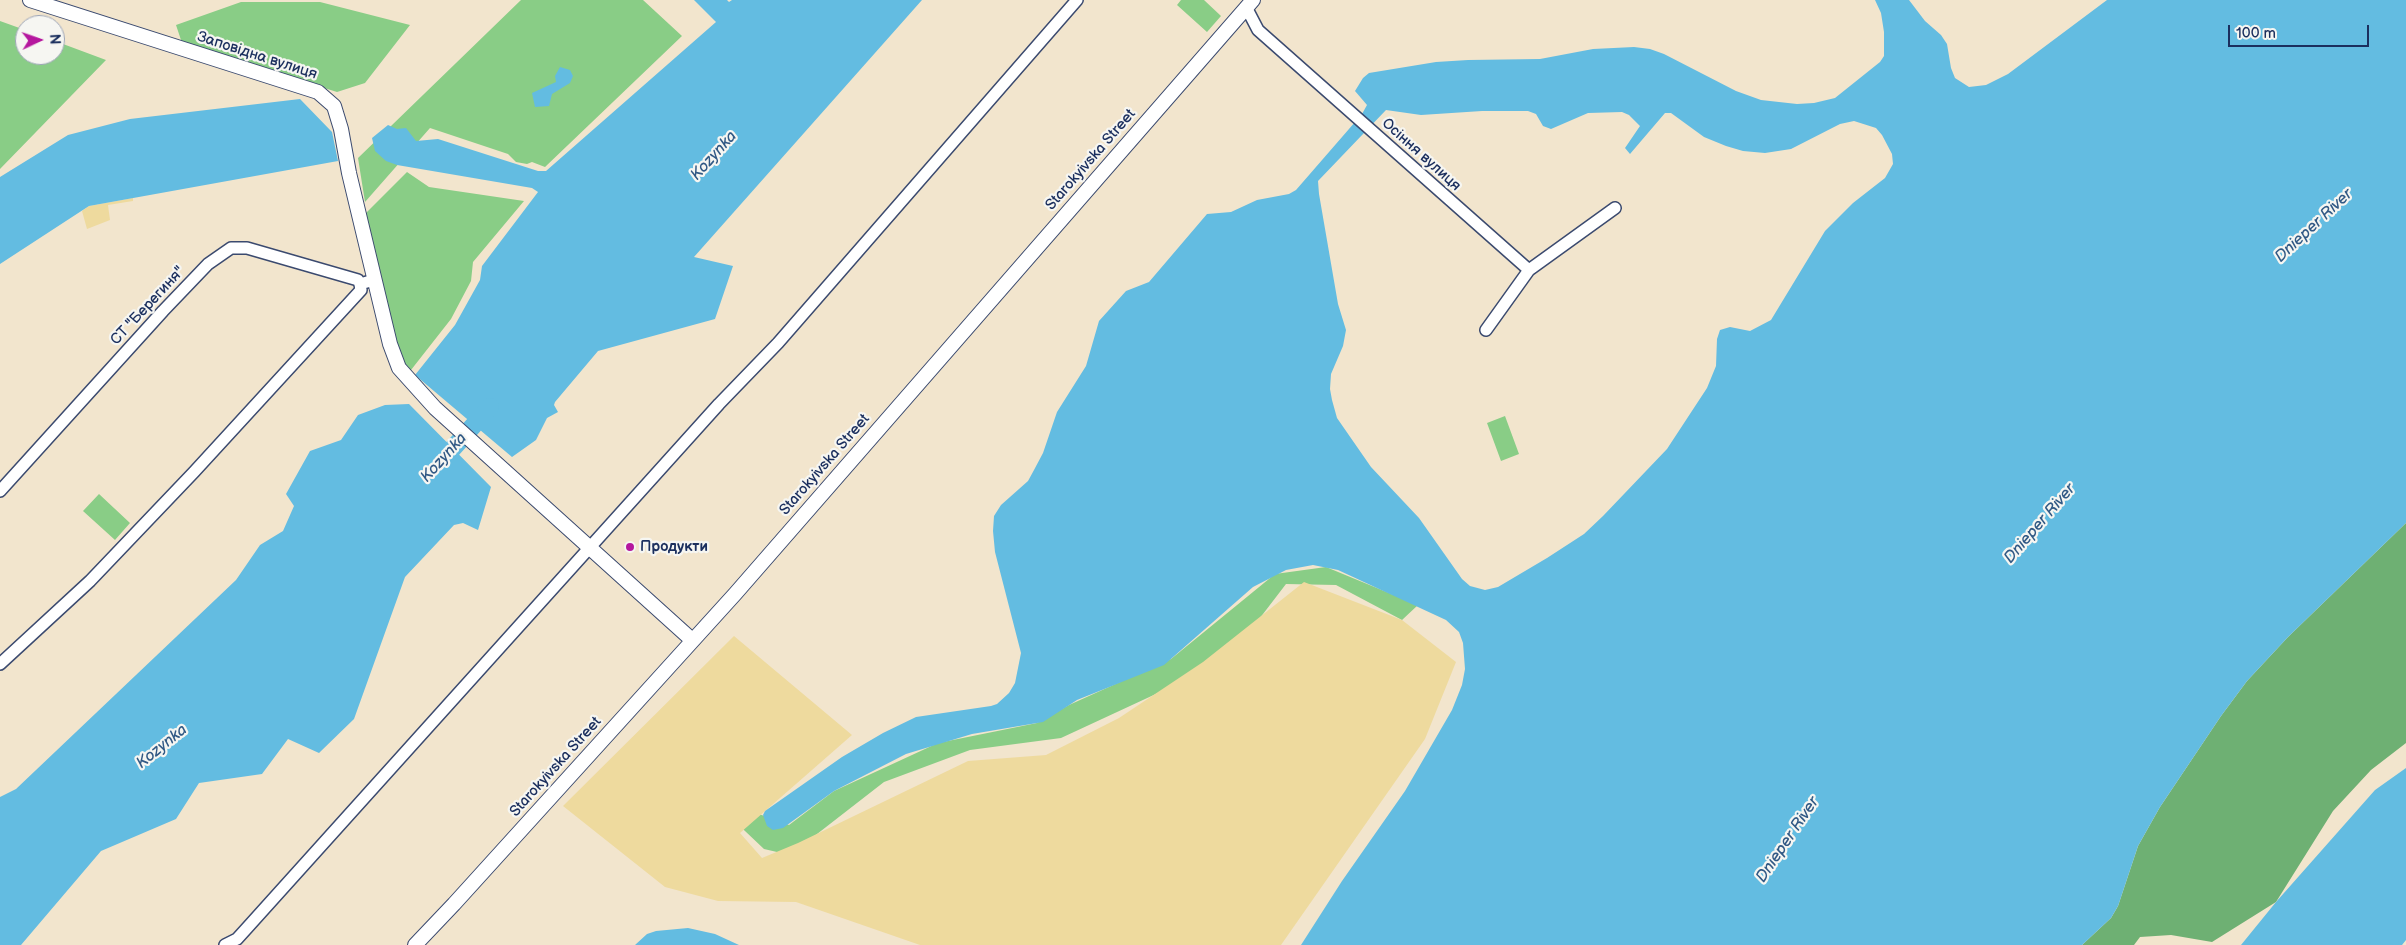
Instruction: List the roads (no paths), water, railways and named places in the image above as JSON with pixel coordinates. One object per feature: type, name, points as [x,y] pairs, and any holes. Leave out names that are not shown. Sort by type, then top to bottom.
[{"type":"street","name":"Заповідна вулиця","points":[[30,0],[318,92],[334,106],[341,129],[349,173],[374,280],[390,344],[399,368],[434,408],[692,640]]},
{"type":"street","points":[[226,945],[236,939],[247,928],[719,404],[778,342],[1077,0]]},
{"type":"street","name":"Осіння вулиця","points":[[1250,4],[1258,30],[1529,270]]},
{"type":"street","name":"Starokyivska Street","points":[[414,945],[454,904],[692,640],[1250,4]]},
{"type":"street","points":[[1486,330],[1529,270],[1615,208]]},
{"type":"street","name":"СТ \"Берегиня\"","points":[[0,491],[163,311],[208,264],[231,248],[247,248],[358,280],[360,284]]},
{"type":"street","points":[[0,664],[90,581],[188,479],[361,290],[360,284],[374,280]]},
{"type":"water","points":[[694,0],[727,0],[729,2],[732,0],[922,0],[694,257],[733,266],[715,319],[598,351],[555,402],[554,405],[558,412],[547,418],[536,440],[512,457],[415,375],[455,325],[480,280],[482,266],[538,192],[532,188],[397,165],[386,161],[375,151],[372,138],[388,125],[397,129],[406,128],[416,141],[438,139],[538,171],[546,171],[716,22]]},
{"type":"water","name":"Dnieper River","points":[[1875,0],[1909,0],[1925,21],[1941,35],[1947,44],[1951,68],[1955,78],[1969,87],[1986,85],[2008,74],[2107,0],[2406,0],[2406,523],[2288,637],[2247,681],[2221,716],[2160,807],[2138,846],[2118,906],[2111,918],[2082,945],[1301,945],[1342,881],[1405,791],[1452,710],[1462,685],[1465,669],[1463,643],[1459,632],[1446,620],[1338,570],[1313,565],[1286,570],[1253,587],[1164,665],[1077,700],[1043,722],[972,734],[906,754],[834,791],[783,828],[773,830],[767,826],[763,815],[765,811],[842,757],[883,733],[916,717],[991,706],[997,704],[1009,693],[1015,683],[1021,653],[995,552],[994,516],[1001,505],[1028,481],[1034,470],[1043,453],[1057,412],[1086,366],[1099,321],[1126,291],[1149,282],[1207,214],[1231,212],[1257,200],[1289,194],[1296,190],[1362,114],[1367,105],[1355,91],[1363,78],[1369,73],[1436,62],[1540,59],[1593,49],[1634,47],[1650,49],[1664,54],[1736,91],[1761,100],[1797,104],[1814,103],[1835,98],[1880,62],[1884,56],[1884,32],[1881,13]],"holes":[[[1386,110],[1421,115],[1482,111],[1528,111],[1536,114],[1543,126],[1551,129],[1588,113],[1622,112],[1629,115],[1640,126],[1625,148],[1630,154],[1665,113],[1671,113],[1704,137],[1726,146],[1743,151],[1765,153],[1791,149],[1840,124],[1854,121],[1876,128],[1892,154],[1893,164],[1885,178],[1853,203],[1825,231],[1771,320],[1750,331],[1730,327],[1720,330],[1717,339],[1716,366],[1707,388],[1667,449],[1584,534],[1498,587],[1485,590],[1470,586],[1462,579],[1419,518],[1371,467],[1337,418],[1330,389],[1331,374],[1343,346],[1346,330],[1338,304],[1318,181]]]},
{"type":"water","points":[[560,67],[570,70],[573,76],[570,83],[552,94],[549,106],[535,107],[532,93],[556,82],[555,76]]},
{"type":"water","points":[[300,99],[332,132],[338,161],[89,206],[0,264],[0,177],[68,135],[130,119]]},
{"type":"water","points":[[409,404],[491,487],[478,530],[463,523],[454,525],[405,577],[354,719],[319,753],[288,739],[262,774],[199,783],[176,819],[101,851],[21,945],[0,945],[0,797],[16,789],[236,580],[260,545],[283,531],[294,506],[286,494],[310,451],[341,440],[358,415],[385,405]]},
{"type":"water","points":[[2406,768],[2406,940],[2402,945],[2241,945],[2276,902],[2375,790]]},
{"type":"water","points":[[688,928],[715,934],[739,945],[635,945],[647,934],[656,931]]},
{"type":"waterway","name":"Kozynka","points":[[437,466],[490,407]]},
{"type":"place","name":"Продукти","points":[[630,547]]}]
